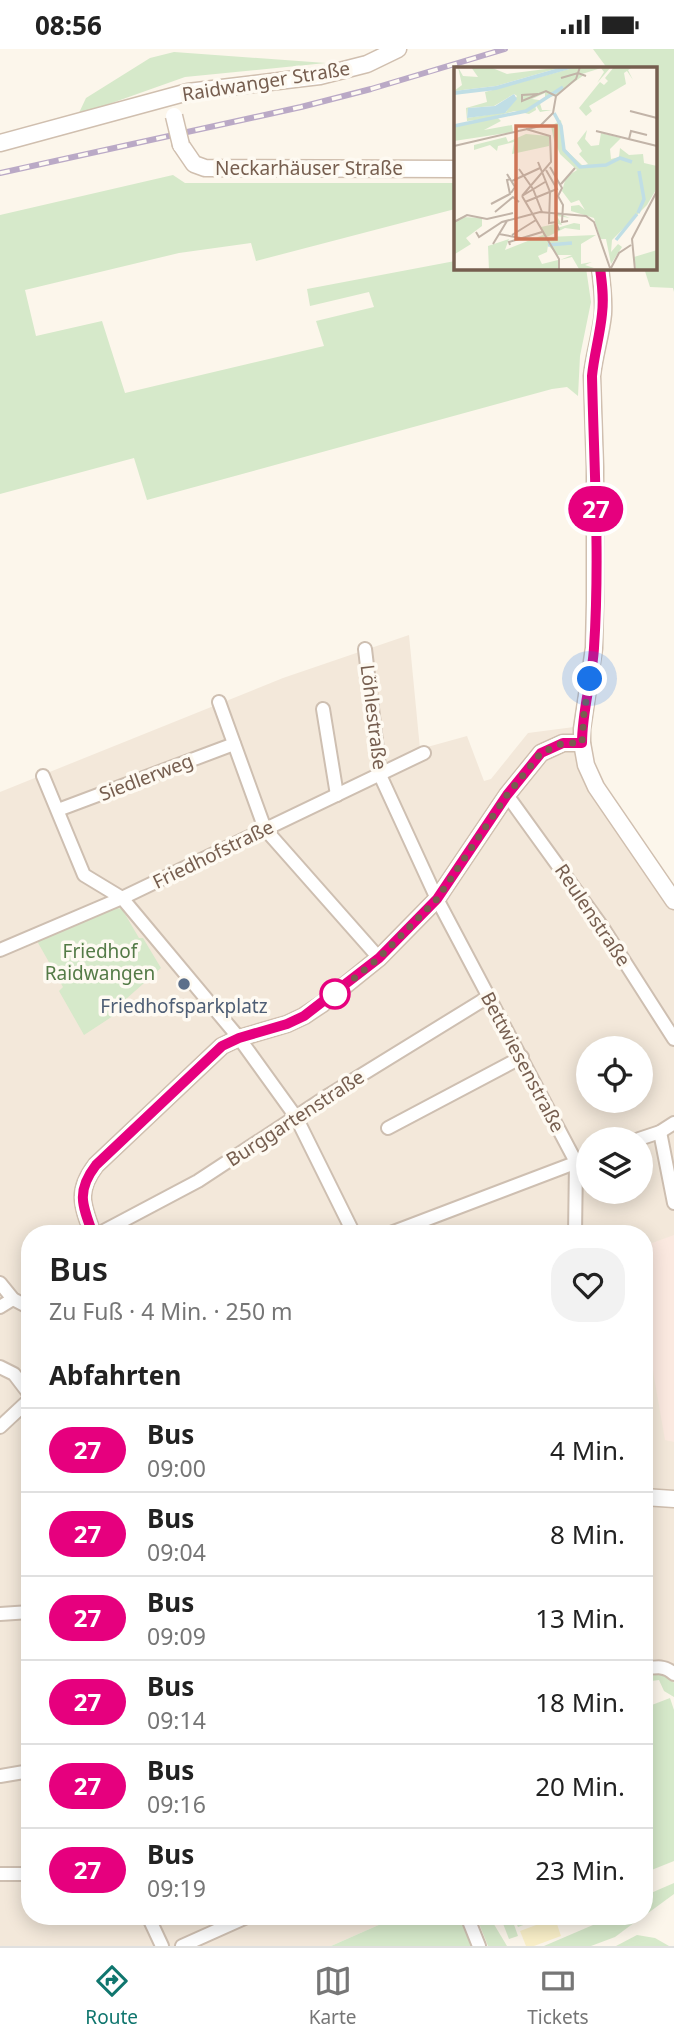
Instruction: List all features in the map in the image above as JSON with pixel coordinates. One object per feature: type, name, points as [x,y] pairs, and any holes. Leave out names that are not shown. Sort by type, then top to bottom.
[{"type":"street","name":"Raidwanger Straße","points":[[0,143],[188,92],[320,76],[367,64],[398,49]]},
{"type":"street","name":"Neckarhäuser Straße","points":[[173,97],[174,116],[181,145],[194,165],[205,168],[454,169]]},
{"type":"street","points":[[600,269],[602,316],[592,376],[596,525],[594,649],[582,743],[586,765],[596,787],[674,901]]},
{"type":"street","name":"Löhlestraße","points":[[365,649],[380,775],[437,899]]},
{"type":"street","points":[[219,702],[265,829],[379,958]]},
{"type":"street","points":[[323,709],[337,795]]},
{"type":"street","points":[[92,1225],[85,1212],[82,1196],[87,1176],[96,1165],[222,1046],[304,1016],[379,958],[437,899],[507,795],[541,753],[563,743],[582,743]]},
{"type":"street","name":"Siedlerweg","points":[[58,810],[234,744]]},
{"type":"street","name":"Friedhofstraße","points":[[0,950],[122,898],[424,753]]},
{"type":"street","points":[[43,776],[83,875],[122,898],[239,1038],[296,1117],[350,1225]]},
{"type":"street","name":"Reulenstraße","points":[[507,795],[603,928],[674,1039]]},
{"type":"street","name":"Bettwiesenstraße","points":[[437,899],[488,997],[576,1150]]},
{"type":"street","name":"Burggartenstraße","points":[[113,1225],[198,1181],[488,997]]},
{"type":"street","points":[[388,1128],[522,1057]]},
{"type":"street","points":[[653,1134],[674,1123]]},
{"type":"street","points":[[660,1132],[674,1203]]},
{"type":"street","points":[[411,1225],[576,1162]]},
{"type":"street","name":"Bettwiesenstraße","points":[[576,1225],[578,1204]]},
{"type":"street","points":[[0,1283],[12,1299],[21,1304]]},
{"type":"street","points":[[0,1307],[12,1299]]},
{"type":"street","points":[[0,1367],[14,1374],[21,1384]]},
{"type":"street","points":[[0,1427],[21,1406]]},
{"type":"street","points":[[653,1498],[674,1499]]},
{"type":"street","points":[[0,1614],[21,1613]]},
{"type":"street","points":[[653,1668],[662,1667],[674,1674]]},
{"type":"street","points":[[0,1776],[21,1772]]},
{"type":"street","points":[[0,1874],[21,1874]]},
{"type":"street","points":[[152,1925],[162,1946]]},
{"type":"street","points":[[182,1946],[229,1925]]},
{"type":"street","points":[[471,1925],[479,1946]]},
{"type":"shaded area","points":[[409,635],[420,749],[467,736],[484,781],[491,779],[528,733],[574,727],[590,751],[602,783],[674,885],[674,1689],[661,1671],[653,1672],[653,1225],[21,1225],[21,1925],[379,1925],[331,1946],[0,1946],[0,792],[283,678]]},
{"type":"shaded area","points":[[674,1235],[674,1442],[665,1440],[653,1371],[653,1243]]},
{"type":"green space","points":[[593,49],[674,49],[674,292],[673,288],[650,287],[644,269],[656,269],[656,67],[606,67]]},
{"type":"green space","points":[[174,52],[326,63],[185,77],[78,115],[86,98],[150,58]]},
{"type":"green space","points":[[173,175],[185,183],[454,183],[454,209],[256,261],[251,243],[179,253],[25,290],[36,336],[102,321],[125,393],[324,346],[316,321],[374,307],[369,292],[310,306],[307,289],[454,261],[454,269],[586,269],[591,302],[580,356],[578,396],[567,387],[552,389],[147,500],[134,458],[0,494],[0,215]]},
{"type":"green space","name":"Friedhof Raidwangen","points":[[117,908],[122,909],[161,968],[126,999],[113,1016],[84,1035],[59,991],[63,987],[37,941]]},
{"type":"green space","points":[[667,1674],[674,1683],[674,1697],[664,1691],[659,1680],[653,1681],[653,1675]]},
{"type":"green space","points":[[670,1698],[674,1710],[674,1861],[653,1869],[653,1705]]},
{"type":"green space","points":[[674,1883],[674,1894],[653,1909],[653,1892]]},
{"type":"green space","points":[[379,1925],[464,1925],[473,1946],[331,1946]]},
{"type":"green space","points":[[480,1925],[494,1925],[507,1946],[488,1946]]},
{"type":"green space","points":[[504,1925],[514,1925],[518,1936],[509,1939]]},
{"type":"green space","points":[[593,1925],[631,1925],[615,1937],[591,1946],[544,1946]]},
{"type":"green space","points":[[637,1935],[655,1938],[669,1946],[616,1946]]},
{"type":"sand","points":[[536,1925],[557,1925],[561,1936],[534,1946],[526,1946],[520,1931]]},
{"type":"railway","points":[[0,173],[301,107],[505,49]]},
{"type":"bus line","name":"27","points":[[90,1225],[82,1196],[83,1185],[96,1165],[222,1046],[304,1016],[379,958],[437,899],[507,795],[541,753],[563,743],[582,743],[594,649],[596,525],[592,376],[602,316],[600,269]]},
{"type":"place","name":"Friedhofsparkplatz","points":[[184,984]]},
{"type":"route","points":[[335,994],[379,958],[437,899],[507,795],[541,753],[563,743],[582,743],[590,679]]}]
